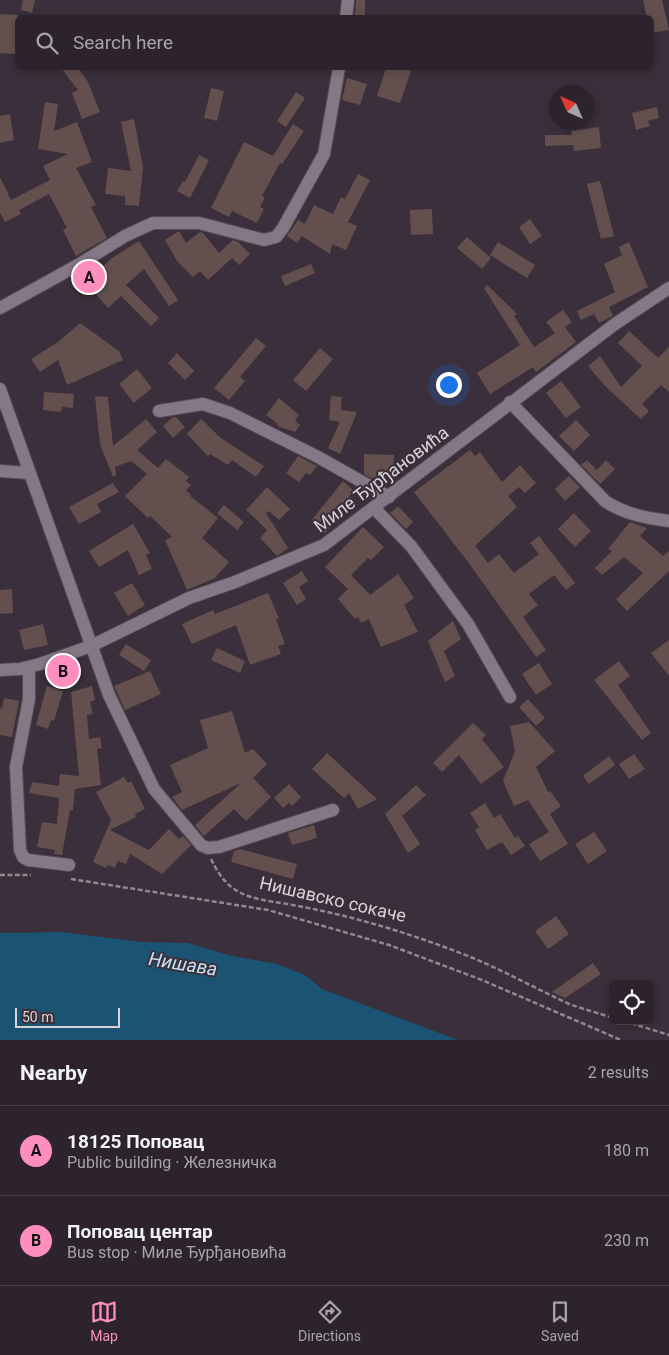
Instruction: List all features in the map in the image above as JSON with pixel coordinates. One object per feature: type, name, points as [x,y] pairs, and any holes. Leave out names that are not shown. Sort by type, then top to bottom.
[{"type":"street","points":[[346,15],[348,0]]},
{"type":"street","points":[[0,308],[78,265],[125,236],[153,223],[199,222],[264,240],[276,237],[297,205],[324,154],[339,70]]},
{"type":"street","name":"Миле Ђурђановића","points":[[0,670],[30,667],[91,646],[188,598],[235,582],[324,545],[389,497],[510,402],[615,324],[669,288]]},
{"type":"street","points":[[0,389],[109,695],[154,789],[201,845],[206,847],[219,847],[332,810]]},
{"type":"street","points":[[510,402],[604,500],[617,509],[648,518],[669,521]]},
{"type":"street","points":[[159,411],[204,404],[230,413],[318,457],[389,497]]},
{"type":"street","points":[[0,472],[30,473]]},
{"type":"street","points":[[374,508],[411,546],[468,624],[510,697]]},
{"type":"street","points":[[30,667],[29,699],[16,767],[20,850],[28,860],[69,865]]},
{"type":"path","name":"Нишавско сокаче","points":[[206,847],[217,871],[233,891],[246,897],[307,908],[388,927],[474,958],[571,1004],[609,1017]]},
{"type":"path","points":[[0,876],[40,875]]},
{"type":"path","points":[[69,878],[268,910],[389,945],[482,980],[622,1040]]},
{"type":"path","points":[[637,1025],[669,1035]]},
{"type":"water","name":"Нишава","points":[[62,932],[142,942],[188,943],[228,955],[277,964],[305,975],[322,989],[458,1040],[0,1040],[0,933]]},
{"type":"building","points":[[23,0],[35,0],[32,13],[21,10]]},
{"type":"building","points":[[356,0],[365,0],[365,15],[355,15]]},
{"type":"building","points":[[643,0],[662,0],[669,30],[654,33],[654,15],[646,15]]},
{"type":"building","points":[[0,14],[18,15],[15,15],[15,54],[0,53]]},
{"type":"building","points":[[63,70],[79,70],[88,82],[100,112],[82,119],[72,93],[78,90]]},
{"type":"building","points":[[385,70],[411,71],[400,103],[377,96]]},
{"type":"building","points":[[347,78],[367,84],[360,105],[342,100]]},
{"type":"building","points":[[211,88],[224,91],[217,121],[204,118]]},
{"type":"building","points":[[296,92],[305,98],[286,127],[277,121]]},
{"type":"building","points":[[45,102],[58,104],[54,131],[77,122],[92,162],[76,168],[96,205],[91,207],[107,238],[76,256],[63,230],[67,228],[49,194],[19,210],[21,214],[5,222],[0,213],[0,177],[11,200],[50,180],[43,166],[68,154],[38,149]]},
{"type":"building","points":[[657,107],[659,118],[648,121],[650,126],[636,130],[632,113]]},
{"type":"building","points":[[10,114],[14,140],[0,143],[0,116]]},
{"type":"building","points":[[134,119],[143,167],[139,206],[125,205],[125,196],[105,194],[108,168],[131,171],[121,122]]},
{"type":"building","points":[[293,124],[304,131],[282,164],[280,163],[262,196],[265,197],[260,207],[264,209],[257,223],[232,211],[229,217],[211,208],[244,142],[273,156]]},
{"type":"building","points":[[599,127],[601,148],[574,151],[573,145],[545,146],[545,135],[572,135],[571,131],[594,130],[594,128]]},
{"type":"building","points":[[199,155],[209,160],[190,198],[177,191],[183,181],[185,182]]},
{"type":"building","points":[[358,174],[370,180],[348,222],[357,226],[346,250],[332,244],[330,254],[302,236],[297,243],[287,236],[298,220],[305,224],[314,205],[333,214],[341,197],[345,199]]},
{"type":"building","points":[[600,181],[614,236],[601,239],[587,184]]},
{"type":"building","points":[[432,209],[433,234],[411,235],[410,210]]},
{"type":"building","points":[[530,219],[542,236],[530,244],[519,227]]},
{"type":"building","points":[[179,231],[186,243],[200,232],[203,233],[219,253],[233,240],[238,242],[250,254],[239,265],[232,258],[208,280],[200,271],[193,277],[177,261],[165,240]]},
{"type":"building","points":[[467,237],[491,258],[482,269],[457,248]]},
{"type":"building","points":[[139,241],[178,300],[169,306],[144,269],[126,285],[159,318],[151,326],[121,296],[108,308],[82,278],[93,268],[97,272],[112,258]]},
{"type":"building","points":[[498,242],[535,265],[527,278],[490,255]]},
{"type":"building","points":[[629,242],[648,287],[609,307],[613,316],[599,323],[594,314],[581,320],[577,311],[615,292],[604,264],[622,255],[619,247]]},
{"type":"building","points":[[311,264],[315,273],[285,286],[281,276]]},
{"type":"building","points":[[487,285],[517,314],[514,316],[534,347],[555,333],[546,322],[563,310],[572,322],[565,327],[576,342],[536,372],[533,367],[490,394],[477,373],[520,345],[484,288]]},
{"type":"building","points":[[80,323],[119,351],[123,360],[67,385],[58,360],[40,372],[31,359],[58,342]]},
{"type":"building","points":[[629,331],[658,358],[669,347],[669,392],[661,385],[642,404],[649,411],[641,419],[605,386],[588,366],[600,356],[621,387],[642,366],[618,343]]},
{"type":"building","points":[[256,338],[266,346],[240,377],[245,381],[229,400],[214,388]]},
{"type":"building","points":[[320,348],[333,359],[306,391],[293,380]]},
{"type":"building","points":[[177,353],[194,371],[185,380],[168,363]]},
{"type":"building","points":[[137,369],[152,388],[134,403],[119,384]]},
{"type":"building","points":[[561,381],[581,407],[566,418],[546,393]]},
{"type":"building","points":[[44,392],[74,394],[73,408],[62,407],[61,412],[43,410]]},
{"type":"building","points":[[95,396],[108,397],[113,446],[146,419],[157,432],[137,450],[158,468],[166,459],[189,477],[186,481],[191,485],[186,490],[190,496],[218,518],[202,538],[229,562],[215,578],[187,590],[165,540],[172,537],[125,496],[147,474],[131,461],[115,467],[116,476],[113,477],[100,444]]},
{"type":"building","points":[[331,396],[342,397],[341,410],[357,412],[340,454],[328,448],[340,422],[329,420]]},
{"type":"building","points":[[279,398],[299,415],[295,421],[300,425],[295,432],[277,426],[278,424],[266,415]]},
{"type":"building","points":[[173,417],[176,417],[185,427],[173,438],[163,426]]},
{"type":"building","points":[[201,419],[221,438],[264,466],[256,477],[232,460],[228,465],[210,454],[208,456],[187,434]]},
{"type":"building","points":[[576,420],[590,435],[574,451],[559,436]]},
{"type":"building","points":[[470,450],[475,456],[480,452],[502,482],[520,465],[536,483],[525,493],[519,487],[508,496],[517,507],[475,546],[488,563],[499,554],[514,573],[539,554],[530,543],[539,536],[575,583],[566,590],[554,575],[529,594],[538,605],[523,617],[546,650],[536,657],[468,562],[414,492]]},
{"type":"building","points":[[364,454],[394,455],[393,478],[371,478],[364,474]]},
{"type":"building","points":[[298,456],[317,466],[310,475],[306,473],[299,482],[286,473]]},
{"type":"building","points":[[587,460],[597,470],[606,460],[615,469],[600,484],[581,465]]},
{"type":"building","points":[[569,476],[580,487],[565,501],[555,489]]},
{"type":"building","points":[[343,481],[354,491],[331,517],[336,521],[325,533],[311,521]]},
{"type":"building","points":[[113,483],[119,492],[97,504],[101,512],[79,524],[69,507]]},
{"type":"building","points":[[267,487],[290,509],[279,520],[269,511],[266,513],[288,548],[277,556],[260,538],[267,530],[246,510]]},
{"type":"building","points":[[224,505],[244,522],[237,530],[217,513]]},
{"type":"building","points":[[398,506],[413,522],[406,529],[390,513]]},
{"type":"building","points":[[574,513],[591,531],[575,547],[558,529]]},
{"type":"building","points":[[630,522],[647,528],[640,536],[663,556],[669,551],[669,571],[627,611],[616,599],[643,573],[624,557],[602,575],[595,568],[612,551],[608,549]]},
{"type":"building","points":[[133,524],[150,553],[146,555],[152,569],[139,575],[128,550],[99,567],[89,551]]},
{"type":"building","points":[[363,527],[384,547],[371,560],[368,558],[351,575],[370,595],[398,574],[414,598],[404,605],[418,632],[381,647],[369,619],[361,623],[358,617],[355,619],[338,599],[348,589],[325,567]]},
{"type":"building","points":[[302,571],[308,581],[299,587],[306,599],[297,605],[283,583]]},
{"type":"building","points":[[132,583],[145,605],[128,616],[114,593]]},
{"type":"building","points":[[12,589],[13,613],[0,614],[0,590]]},
{"type":"building","points":[[268,593],[279,618],[276,619],[285,644],[278,646],[281,654],[250,665],[236,625],[192,644],[182,624],[213,610],[215,614]]},
{"type":"building","points":[[453,621],[461,639],[444,651],[455,676],[445,682],[428,641]]},
{"type":"building","points":[[43,624],[48,645],[24,650],[19,630]]},
{"type":"building","points":[[669,640],[669,676],[651,653]]},
{"type":"building","points":[[126,644],[151,660],[144,671],[119,655]]},
{"type":"building","points":[[217,648],[245,661],[240,673],[211,660]]},
{"type":"building","points":[[619,661],[630,676],[618,685],[651,733],[642,740],[594,680]]},
{"type":"building","points":[[539,663],[552,684],[536,695],[522,674]]},
{"type":"building","points":[[150,671],[161,694],[125,710],[114,686]]},
{"type":"building","points":[[47,686],[63,691],[54,721],[51,720],[48,729],[36,725]]},
{"type":"building","points":[[92,686],[95,700],[90,702],[93,714],[87,715],[89,739],[100,737],[102,748],[97,749],[101,785],[75,789],[73,810],[70,810],[62,855],[54,854],[55,850],[37,847],[42,822],[57,824],[59,798],[29,793],[32,782],[59,786],[60,774],[79,776],[71,692]]},
{"type":"building","points":[[4,698],[19,701],[12,737],[0,735],[0,708],[2,709]]},
{"type":"building","points":[[528,699],[545,718],[536,726],[519,707]]},
{"type":"building","points":[[232,711],[245,753],[253,749],[267,764],[253,778],[271,797],[246,821],[234,809],[204,836],[195,825],[241,783],[182,810],[172,797],[182,792],[170,765],[208,748],[200,720]]},
{"type":"building","points":[[529,722],[555,751],[536,767],[548,792],[550,791],[561,806],[550,814],[568,844],[540,861],[529,844],[549,832],[528,800],[514,806],[503,781],[515,751],[510,726]]},
{"type":"building","points":[[473,723],[486,735],[482,739],[504,767],[481,784],[459,755],[442,772],[433,763]]},
{"type":"building","points":[[327,753],[377,799],[358,809],[349,793],[344,798],[312,769]]},
{"type":"building","points":[[634,754],[645,769],[629,779],[619,764]]},
{"type":"building","points":[[609,756],[615,765],[589,784],[583,776]]},
{"type":"building","points":[[124,777],[128,783],[131,781],[145,809],[135,814],[136,817],[110,830],[149,850],[169,829],[179,839],[183,836],[191,845],[162,874],[130,854],[126,864],[118,861],[115,868],[108,865],[106,868],[93,862],[111,820],[96,792]]},
{"type":"building","points":[[289,784],[301,797],[292,806],[289,803],[283,808],[274,798]]},
{"type":"building","points":[[416,785],[426,795],[402,816],[420,844],[408,853],[385,814]]},
{"type":"building","points":[[485,803],[494,818],[500,814],[515,838],[518,836],[525,846],[511,855],[502,842],[487,850],[475,830],[479,827],[470,813]]},
{"type":"building","points":[[314,825],[317,838],[292,845],[288,833]]},
{"type":"building","points":[[594,832],[607,851],[588,864],[575,844]]},
{"type":"building","points":[[240,849],[297,864],[293,879],[231,862],[234,851]]},
{"type":"building","points":[[556,916],[569,934],[548,949],[535,931]]},
{"type":"building","points":[[593,963],[601,974],[565,998],[552,992]]},
{"type":"place","name":"18125 Поповац","points":[[89,277]]},
{"type":"place","name":"Поповац центар","points":[[63,671]]}]
